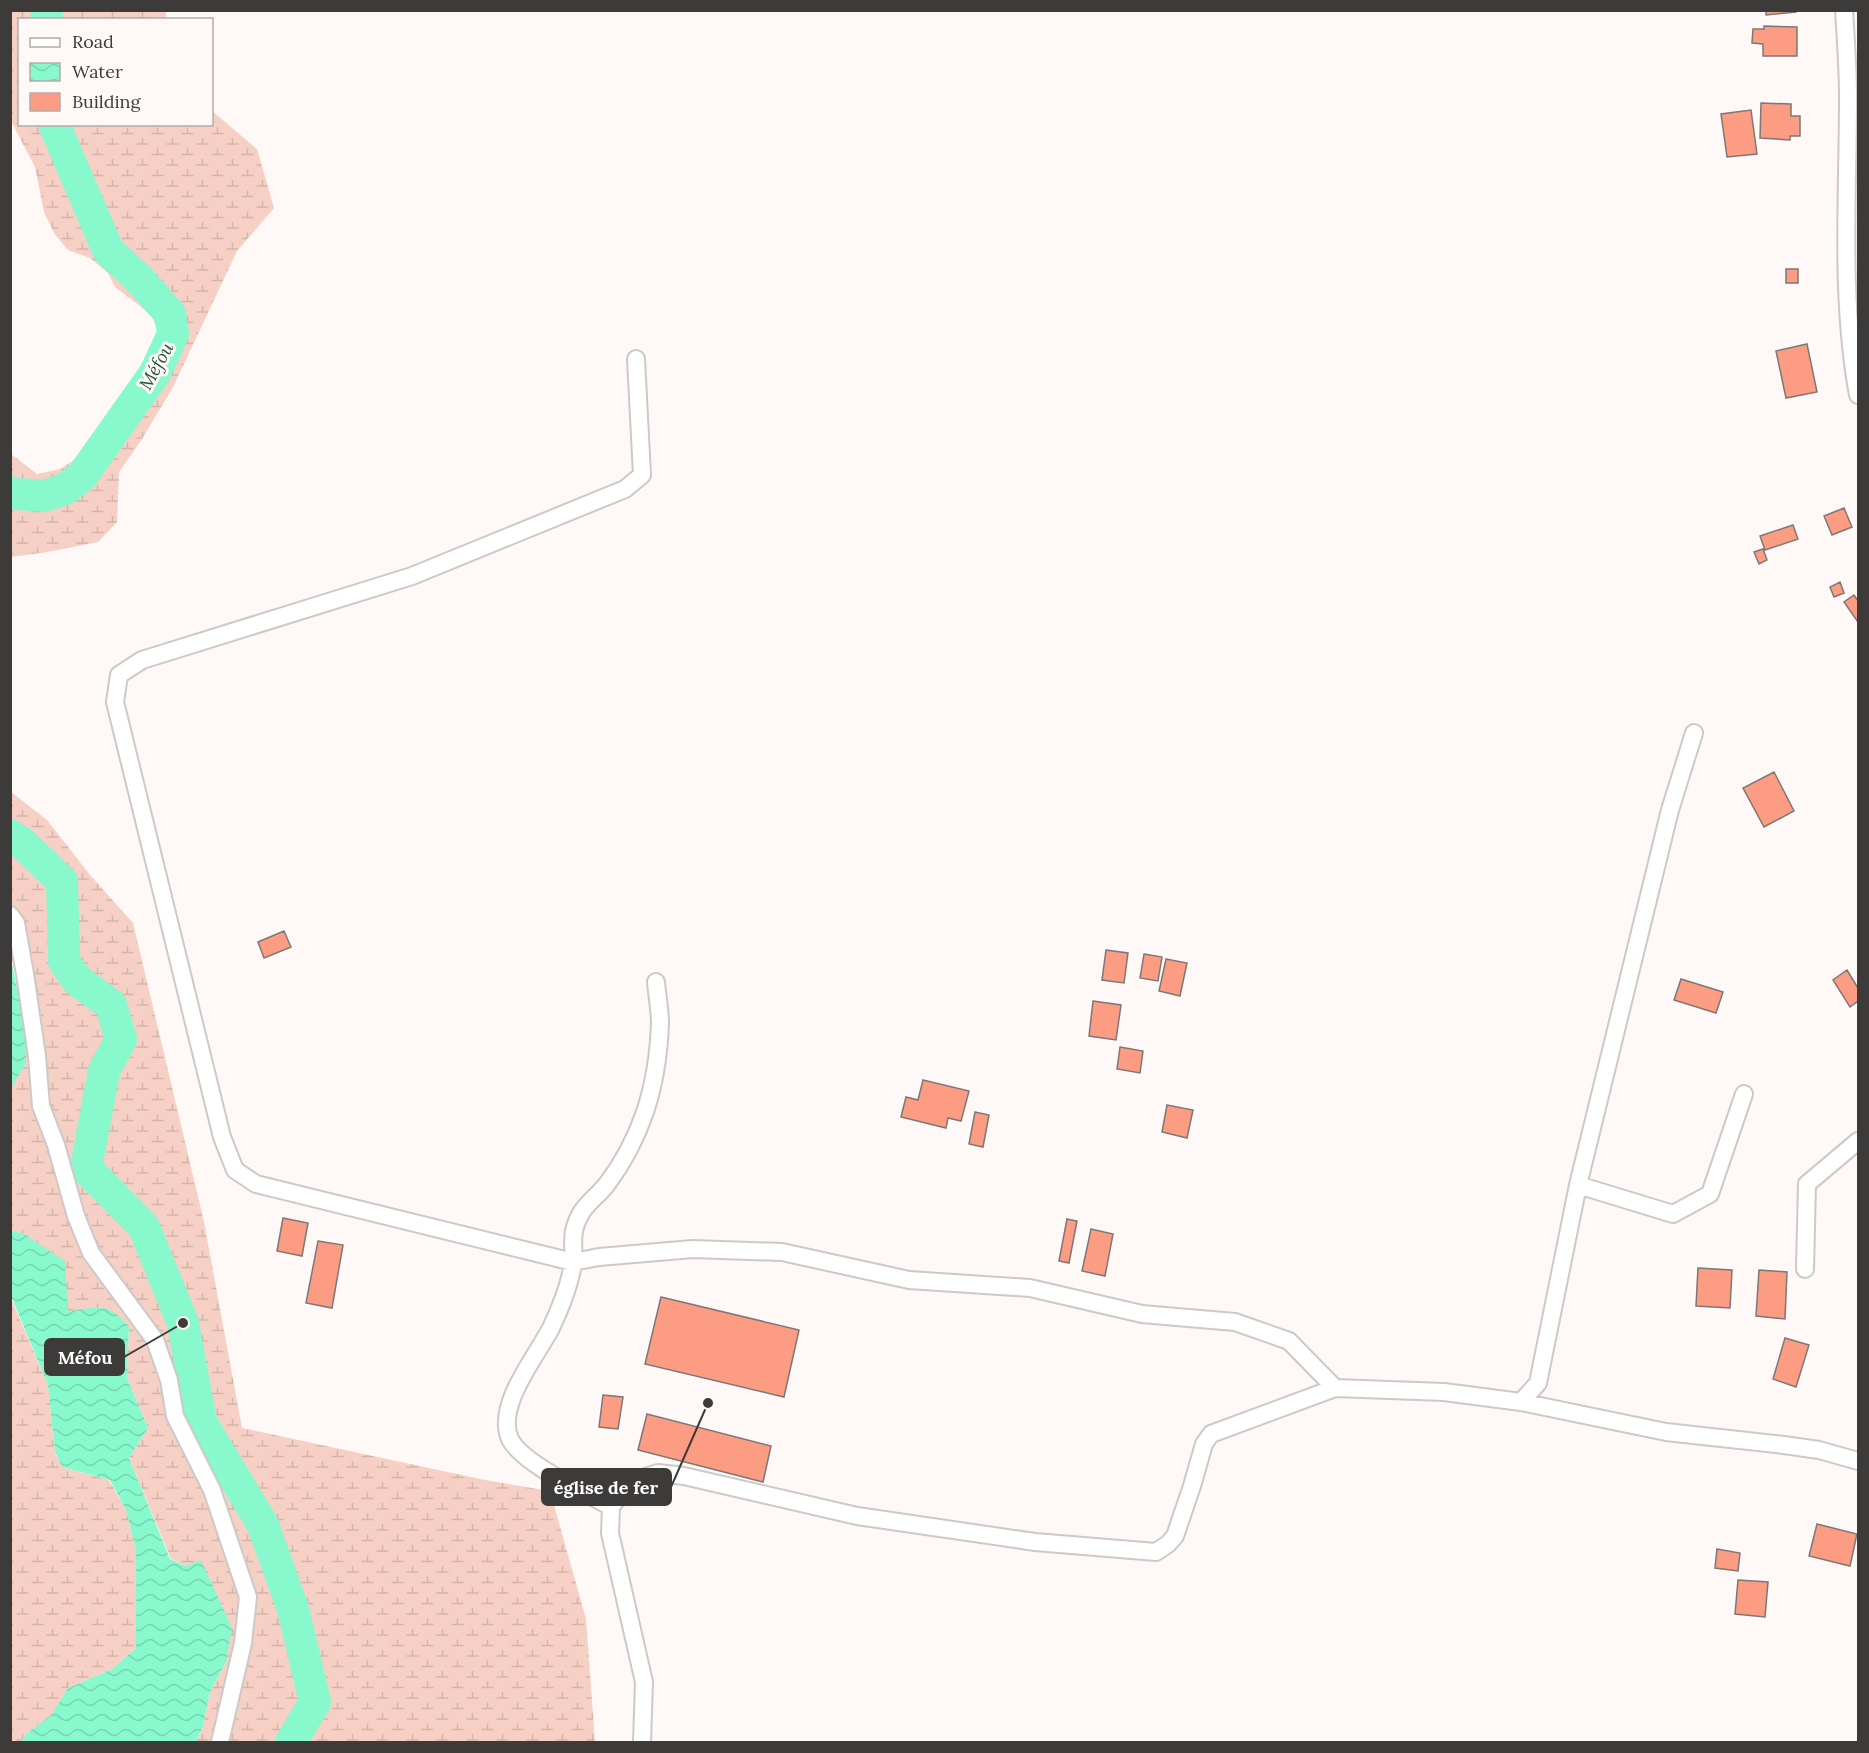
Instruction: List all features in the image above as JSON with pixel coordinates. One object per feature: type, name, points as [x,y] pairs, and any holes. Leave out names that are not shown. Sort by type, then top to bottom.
[{"type":"street","points":[[1844,10],[1848,96],[1846,281],[1852,360],[1858,395]]},
{"type":"street","points":[[636,359],[642,475],[625,489],[412,576],[142,660],[119,675],[116,702],[222,1137],[235,1170],[256,1184],[573,1262],[599,1257],[693,1249],[782,1252],[909,1280],[1030,1288],[1142,1314],[1235,1322],[1290,1341],[1335,1388]]},
{"type":"street","points":[[1521,1402],[1538,1383],[1578,1185],[1670,810],[1694,733]]},
{"type":"street","points":[[10,915],[16,923],[25,974],[41,1106],[56,1145],[76,1216],[91,1253],[155,1340],[169,1380],[175,1416],[212,1490],[248,1597],[243,1643],[220,1743]]},
{"type":"street","points":[[611,1506],[529,1460],[516,1449],[509,1437],[508,1421],[512,1394],[551,1327],[567,1284],[573,1262],[572,1238],[580,1214],[607,1185],[625,1158],[645,1112],[654,1075],[660,1022],[656,982]]},
{"type":"street","points":[[1578,1185],[1673,1214],[1710,1194],[1744,1094]]},
{"type":"street","points":[[1805,1269],[1807,1184],[1858,1141]]},
{"type":"street","points":[[642,1743],[644,1682],[610,1533],[611,1506],[626,1487],[639,1479],[658,1473],[684,1476],[857,1516],[1035,1542],[1156,1552],[1175,1536],[1204,1444],[1211,1434],[1335,1388],[1444,1392],[1521,1402],[1666,1432],[1784,1444],[1819,1450],[1858,1461]]},
{"type":"green space","points":[[11,10],[166,11],[166,18],[18,18],[18,126],[213,126],[213,112],[257,149],[274,208],[237,251],[173,387],[119,472],[117,522],[98,542],[11,557],[11,454],[37,474],[60,469],[79,457],[92,437],[109,421],[111,410],[127,392],[155,350],[158,339],[157,327],[152,317],[115,287],[108,273],[90,258],[68,250],[54,233],[44,212],[35,167],[11,121]]},
{"type":"green space","points":[[11,792],[47,820],[90,875],[133,923],[204,1222],[242,1428],[485,1480],[550,1491],[586,1619],[595,1742],[196,1742],[203,1726],[210,1692],[226,1662],[186,1566],[171,1559],[129,1458],[148,1428],[127,1378],[129,1327],[68,1311],[24,1234],[11,1230],[10,1088],[26,1063],[26,1031],[11,955]]},
{"type":"green space","points":[[10,1296],[48,1385],[55,1453],[62,1467],[109,1480],[126,1510],[136,1550],[136,1648],[112,1669],[68,1688],[51,1715],[26,1734],[21,1742],[10,1742]]},
{"type":"water","points":[[10,955],[26,1031],[26,1063],[11,1088]]},
{"type":"water","points":[[11,1230],[24,1234],[65,1261],[68,1311],[102,1308],[115,1313],[129,1327],[127,1378],[148,1428],[129,1458],[170,1559],[186,1566],[201,1560],[232,1628],[226,1662],[210,1692],[203,1726],[196,1742],[21,1742],[26,1734],[51,1715],[68,1688],[112,1669],[136,1648],[136,1550],[126,1510],[110,1480],[62,1467],[55,1452],[48,1385],[11,1296]]},
{"type":"building","points":[[1766,10],[1796,10],[1796,12],[1766,15]]},
{"type":"building","points":[[1764,26],[1797,27],[1797,56],[1763,56],[1763,44],[1752,43],[1753,29],[1764,29]]},
{"type":"building","points":[[1761,103],[1791,104],[1791,116],[1800,116],[1800,136],[1790,136],[1790,140],[1760,138]]},
{"type":"building","points":[[1751,110],[1757,154],[1727,157],[1721,114]]},
{"type":"building","points":[[1786,269],[1798,269],[1798,283],[1786,283]]},
{"type":"building","points":[[1807,344],[1817,392],[1786,398],[1776,351]]},
{"type":"building","points":[[1844,508],[1852,527],[1832,535],[1824,516]]},
{"type":"building","points":[[1793,525],[1798,539],[1765,550],[1760,536]]},
{"type":"building","points":[[1763,549],[1767,560],[1759,564],[1754,552]]},
{"type":"building","points":[[1840,582],[1844,593],[1834,597],[1830,587]]},
{"type":"building","points":[[1854,595],[1858,601],[1858,622],[1844,602]]},
{"type":"building","points":[[1774,772],[1794,811],[1764,827],[1743,788]]},
{"type":"building","points":[[284,931],[291,947],[264,958],[258,942]]},
{"type":"building","points":[[1106,950],[1128,953],[1124,983],[1102,980]]},
{"type":"building","points":[[1144,954],[1162,957],[1158,981],[1140,978]]},
{"type":"building","points":[[1166,959],[1187,963],[1180,996],[1159,991]]},
{"type":"building","points":[[1847,970],[1858,988],[1858,1001],[1850,1007],[1833,980]]},
{"type":"building","points":[[1681,979],[1723,992],[1716,1013],[1674,1000]]},
{"type":"building","points":[[1093,1001],[1121,1005],[1116,1040],[1089,1036]]},
{"type":"building","points":[[1120,1047],[1143,1051],[1140,1073],[1117,1069]]},
{"type":"building","points":[[923,1080],[969,1091],[961,1121],[948,1118],[946,1128],[901,1117],[906,1097],[918,1100]]},
{"type":"building","points":[[1167,1105],[1193,1110],[1187,1138],[1162,1132]]},
{"type":"building","points":[[975,1112],[989,1115],[983,1147],[969,1144]]},
{"type":"building","points":[[283,1218],[308,1223],[302,1256],[277,1251]]},
{"type":"building","points":[[1067,1219],[1077,1221],[1069,1263],[1059,1261]]},
{"type":"building","points":[[1091,1229],[1113,1234],[1105,1276],[1082,1271]]},
{"type":"building","points":[[318,1241],[343,1245],[332,1308],[306,1303]]},
{"type":"building","points":[[1698,1268],[1732,1270],[1730,1308],[1696,1306]]},
{"type":"building","points":[[1759,1270],[1787,1272],[1785,1319],[1756,1316]]},
{"type":"building","points":[[661,1297],[799,1330],[784,1397],[645,1364]]},
{"type":"building","points":[[1785,1338],[1809,1345],[1796,1387],[1773,1379]]},
{"type":"building","points":[[603,1395],[623,1397],[618,1429],[599,1427]]},
{"type":"building","points":[[647,1414],[771,1446],[763,1482],[638,1450]]},
{"type":"building","points":[[1817,1524],[1857,1534],[1850,1566],[1809,1556]]},
{"type":"building","points":[[1717,1549],[1740,1553],[1738,1571],[1715,1568]]},
{"type":"building","points":[[1738,1580],[1768,1582],[1765,1617],[1735,1614]]},
{"type":"waterway","name":"Méfou","points":[[46,18],[47,10]]},
{"type":"waterway","name":"Méfou","points":[[10,492],[44,496],[65,489],[82,476],[155,373],[173,334],[170,314],[141,281],[108,250],[55,126]]},
{"type":"waterway","name":"Méfou","points":[[10,835],[21,842],[62,881],[64,961],[77,980],[111,1005],[121,1039],[104,1071],[86,1168],[144,1227],[183,1323],[201,1422],[263,1525],[293,1609],[315,1702],[291,1742]]},
{"type":"place","name":"Méfou","points":[[183,1323]]},
{"type":"place","name":"église de fer","points":[[708,1403]]}]
